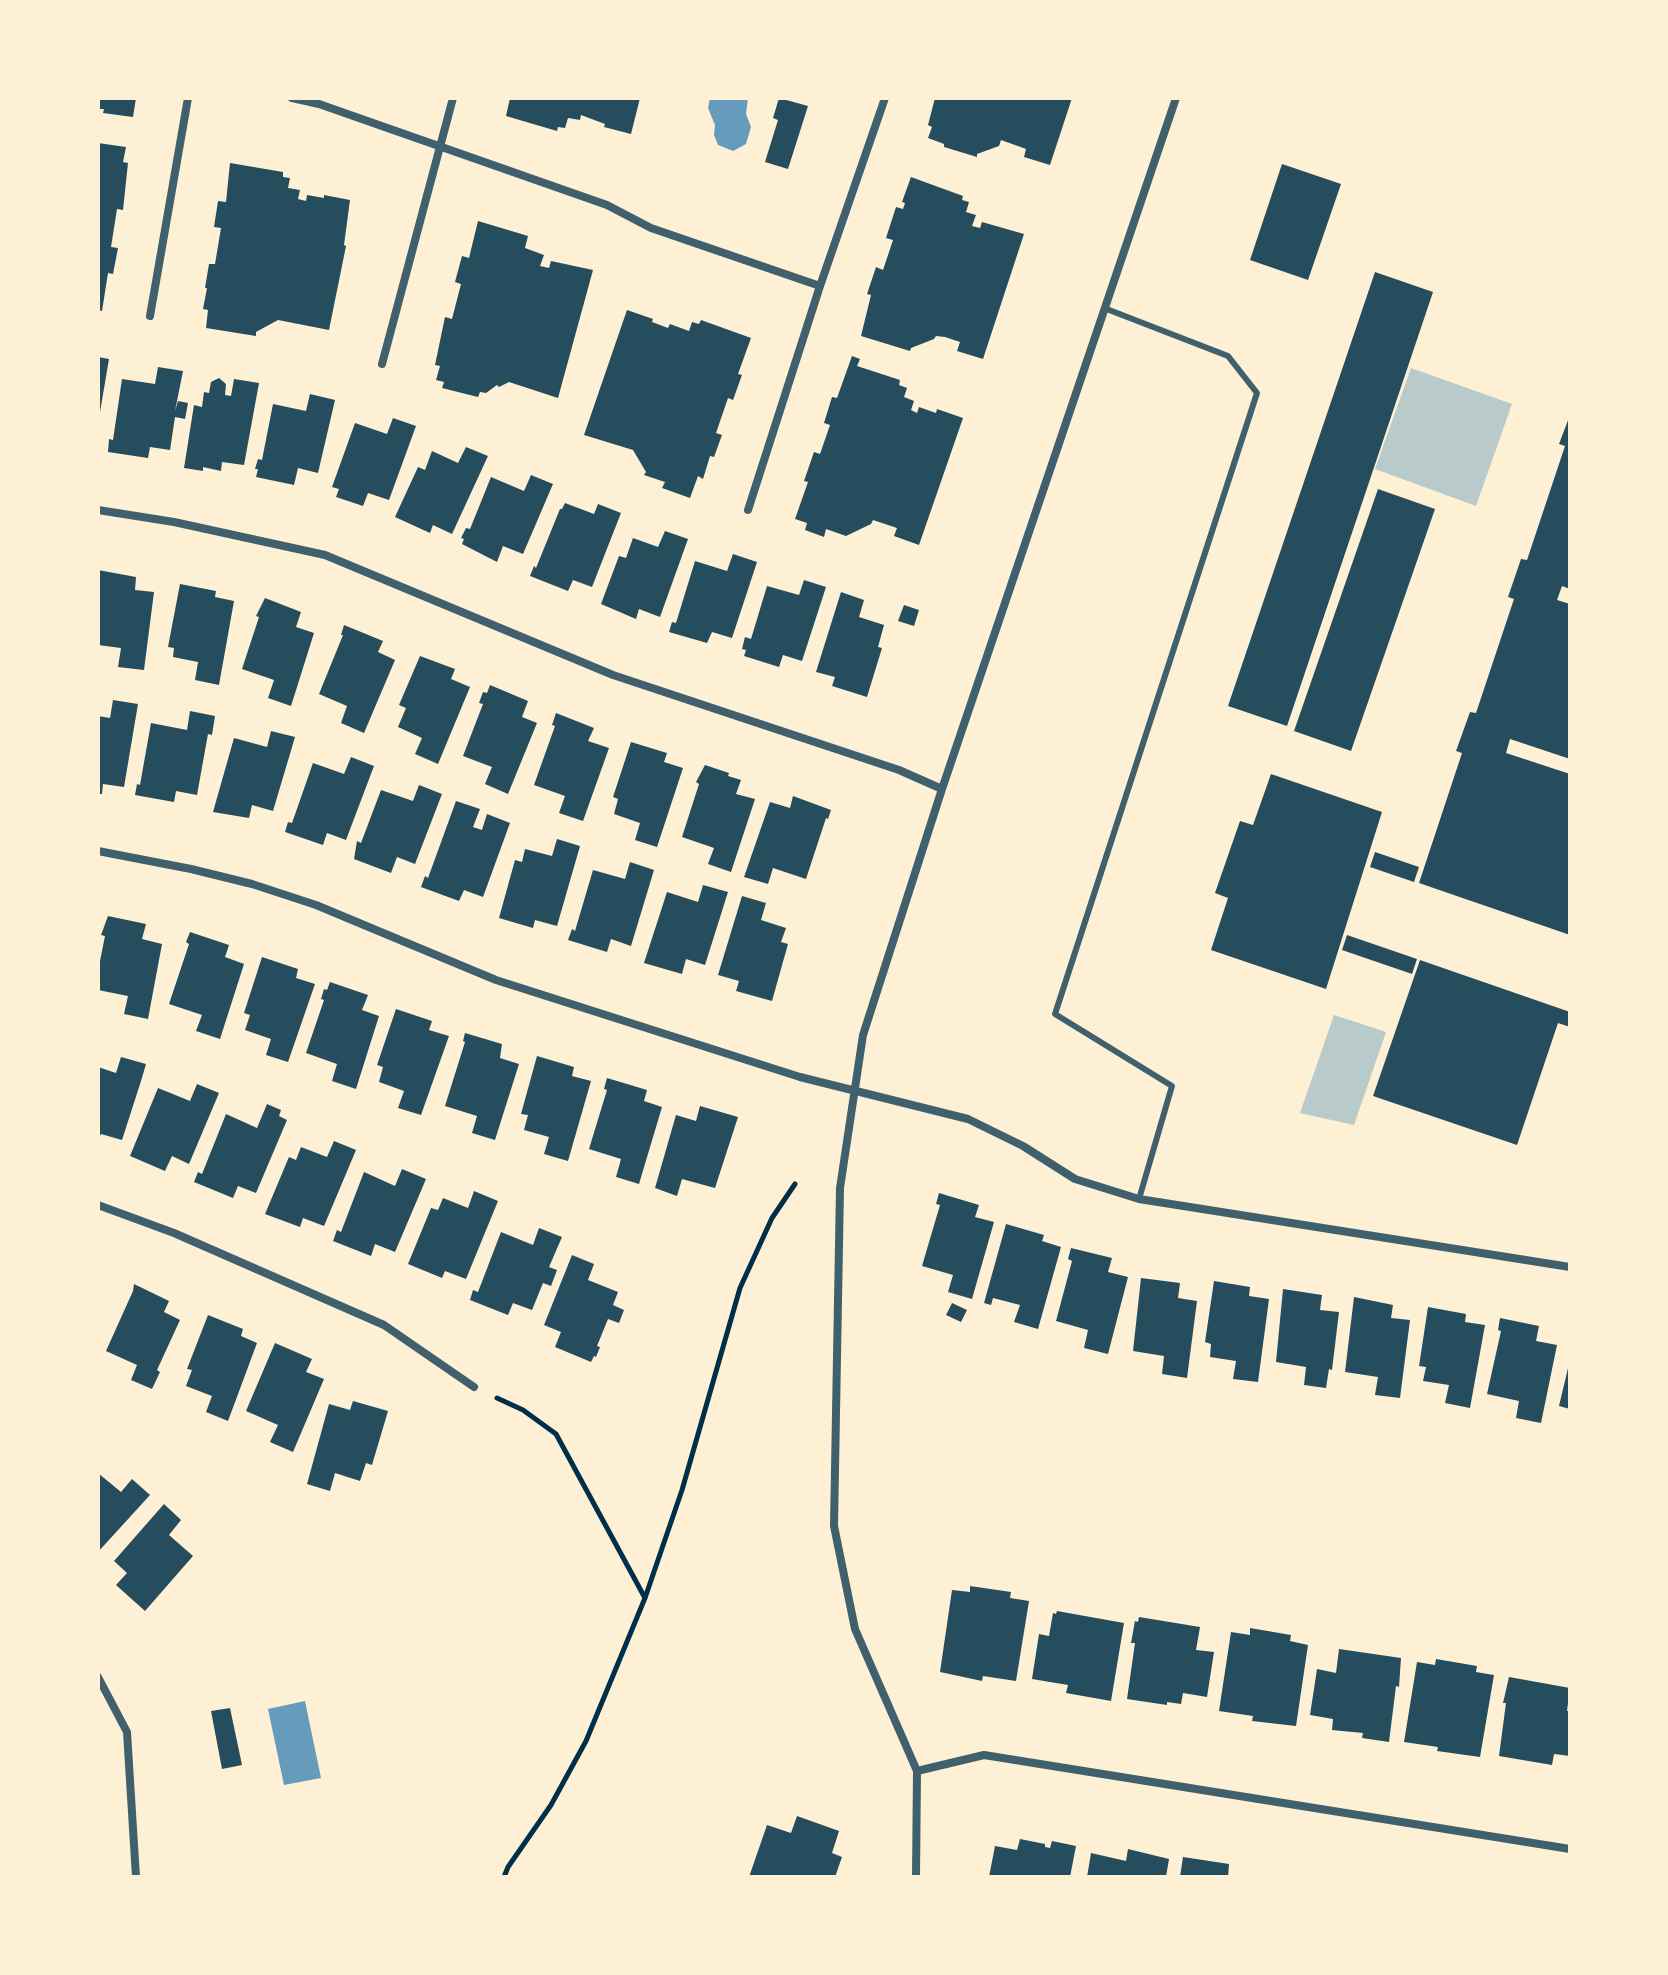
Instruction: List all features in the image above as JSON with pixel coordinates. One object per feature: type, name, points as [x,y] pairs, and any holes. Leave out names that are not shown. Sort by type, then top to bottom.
[{"type":"street","points":[[150,316],[188,98]]},
{"type":"street","points":[[292,98],[319,104],[607,205],[651,228],[820,286]]},
{"type":"street","points":[[382,364],[453,98]]},
{"type":"street","points":[[748,510],[885,98]]},
{"type":"street","points":[[916,1877],[917,1771],[855,1629],[834,1526],[840,1188],[863,1035],[942,789],[1176,98]]},
{"type":"street","points":[[98,510],[174,522],[325,555],[613,675],[899,770],[942,789]]},
{"type":"street","points":[[98,851],[252,884],[316,905],[496,980],[856,1093],[968,1119],[1023,1146],[1075,1179],[1139,1199],[1570,1267]]},
{"type":"street","points":[[98,1205],[174,1233],[384,1325],[474,1387]]},
{"type":"street","points":[[98,1677],[127,1732],[136,1877]]},
{"type":"street","points":[[917,1771],[984,1755],[1570,1849]]},
{"type":"lane","points":[[1104,308],[1228,356],[1257,393],[1055,1014],[1172,1086],[1139,1199]]},
{"type":"path","points":[[504,1877],[551,1805],[586,1741],[645,1598],[682,1490],[740,1288],[772,1218],[795,1184]]},
{"type":"path","points":[[474,1387],[523,1410],[556,1434],[645,1598]]},
{"type":"shaded area","points":[[1411,368],[1512,404],[1476,506],[1375,469]]},
{"type":"shaded area","points":[[1334,1015],[1386,1032],[1354,1125],[1300,1113]]},
{"type":"water","points":[[710,98],[748,98],[746,114],[751,127],[746,144],[733,151],[718,145],[708,108]]},
{"type":"water","points":[[305,1701],[321,1778],[284,1785],[268,1709]]},
{"type":"building","points":[[98,98],[136,98],[133,117],[103,113],[104,109],[98,109]]},
{"type":"building","points":[[510,98],[640,98],[631,134],[604,127],[605,124],[581,115],[580,120],[568,118],[565,128],[558,127],[557,131],[506,116]]},
{"type":"building","points":[[779,98],[808,106],[788,169],[765,162],[778,120],[773,118]]},
{"type":"building","points":[[935,98],[1072,98],[1050,165],[1024,157],[1026,149],[1001,140],[999,146],[977,154],[977,157],[944,147],[944,144],[928,138]]},
{"type":"building","points":[[98,143],[126,147],[123,162],[128,163],[123,210],[117,209],[111,247],[118,248],[113,274],[108,273],[102,311],[98,310]]},
{"type":"building","points":[[230,163],[283,172],[283,177],[290,178],[288,188],[300,190],[298,199],[306,201],[307,195],[324,198],[324,195],[350,200],[346,246],[329,330],[278,320],[256,332],[256,336],[206,328],[208,310],[203,309],[205,288],[209,264],[215,264],[221,228],[214,227],[218,201],[226,202]]},
{"type":"building","points":[[1282,164],[1341,184],[1308,280],[1250,260]]},
{"type":"building","points":[[911,177],[963,196],[962,200],[969,202],[966,212],[976,215],[972,226],[980,228],[982,222],[1024,234],[983,359],[957,351],[960,342],[945,337],[936,336],[910,351],[861,336],[871,295],[867,294],[876,267],[883,270],[893,240],[886,238],[896,207],[903,209],[905,203],[902,202]]},
{"type":"building","points":[[478,221],[528,236],[525,248],[544,255],[540,266],[549,268],[551,261],[593,270],[558,398],[509,382],[499,387],[497,385],[486,393],[480,392],[478,397],[442,388],[444,382],[436,380],[440,366],[435,365],[445,317],[452,319],[461,284],[455,282],[462,256],[469,258]]},
{"type":"building","points":[[1375,272],[1433,292],[1287,726],[1228,706]]},
{"type":"building","points":[[627,310],[668,328],[670,324],[689,331],[692,322],[699,324],[701,320],[751,338],[738,374],[742,375],[733,400],[728,398],[716,433],[722,435],[714,457],[710,456],[703,479],[698,476],[690,498],[662,488],[665,482],[644,475],[646,472],[633,450],[584,435]]},
{"type":"building","points":[[852,356],[860,359],[857,366],[900,380],[899,385],[907,388],[904,397],[914,401],[911,410],[917,413],[919,407],[936,413],[937,409],[963,418],[919,545],[894,536],[897,528],[873,520],[871,524],[846,536],[826,529],[824,537],[805,530],[807,523],[795,519],[808,482],[804,481],[814,452],[820,454],[830,425],[824,423],[832,397],[837,398]]},
{"type":"building","points":[[98,357],[109,359],[100,412],[98,412]]},
{"type":"building","points":[[158,367],[183,371],[175,411],[178,401],[188,403],[185,419],[175,417],[170,450],[150,447],[148,458],[108,452],[109,439],[113,440],[122,379],[155,384]]},
{"type":"building","points":[[219,378],[226,384],[225,395],[231,396],[234,379],[259,383],[244,465],[222,462],[221,471],[203,467],[203,471],[184,468],[194,405],[202,407],[204,392],[209,393],[211,382]]},
{"type":"building","points":[[310,394],[335,400],[318,473],[298,468],[294,485],[256,477],[258,469],[255,469],[258,459],[262,460],[273,404],[306,411]]},
{"type":"building","points":[[1570,415],[1570,589],[1562,586],[1557,600],[1570,604],[1570,759],[1510,739],[1506,753],[1570,774],[1570,935],[1419,883],[1462,753],[1456,751],[1470,712],[1476,713],[1514,599],[1508,597],[1521,559],[1527,560],[1565,446],[1559,444]]},
{"type":"building","points":[[393,418],[416,426],[389,500],[368,493],[363,506],[336,497],[339,489],[332,487],[355,423],[387,434]]},
{"type":"building","points":[[466,447],[488,456],[452,534],[433,525],[430,533],[395,517],[418,467],[425,470],[432,451],[458,463]]},
{"type":"building","points":[[531,475],[553,484],[523,554],[503,546],[497,562],[462,544],[464,539],[461,538],[466,528],[470,529],[491,477],[524,491]]},
{"type":"building","points":[[1378,489],[1435,509],[1351,751],[1294,731]]},
{"type":"building","points":[[565,503],[594,514],[598,504],[621,513],[592,587],[573,580],[568,591],[530,576]]},
{"type":"building","points":[[665,531],[688,539],[660,617],[639,609],[636,619],[601,604],[619,556],[626,558],[633,538],[658,547]]},
{"type":"building","points":[[733,554],[757,562],[732,638],[712,632],[707,643],[669,632],[672,622],[676,623],[695,561],[727,571]]},
{"type":"building","points":[[98,570],[136,577],[135,590],[154,592],[144,670],[118,667],[121,648],[98,645]]},
{"type":"building","points":[[804,580],[826,587],[802,661],[783,655],[779,667],[744,656],[745,637],[751,639],[767,586],[799,595]]},
{"type":"building","points":[[180,584],[216,591],[215,597],[234,601],[219,685],[195,680],[198,662],[173,657],[174,648],[168,647]]},
{"type":"building","points":[[841,592],[864,600],[859,617],[884,625],[878,647],[882,648],[867,697],[832,686],[835,677],[816,672]]},
{"type":"building","points":[[265,598],[301,612],[296,627],[314,633],[291,706],[268,698],[274,680],[242,669],[259,617],[256,616]]},
{"type":"building","points":[[904,605],[919,610],[914,626],[898,621]]},
{"type":"building","points":[[344,625],[383,641],[378,652],[395,660],[364,733],[341,723],[347,706],[319,694],[343,635]]},
{"type":"building","points":[[420,656],[455,669],[451,679],[470,687],[438,764],[415,754],[422,738],[398,727],[406,708],[399,705]]},
{"type":"building","points":[[490,685],[528,701],[522,717],[537,723],[508,794],[485,784],[492,767],[463,756],[483,704],[479,703],[483,692],[487,693]]},
{"type":"building","points":[[113,700],[138,704],[124,787],[103,784],[102,794],[98,794],[98,716],[110,718]]},
{"type":"building","points":[[190,711],[215,716],[212,735],[208,734],[197,795],[176,791],[174,802],[135,795],[137,784],[140,785],[151,723],[187,730]]},
{"type":"building","points":[[556,713],[594,728],[588,741],[609,748],[583,821],[559,813],[565,796],[534,785],[555,726],[552,725]]},
{"type":"building","points":[[271,731],[295,737],[273,811],[252,805],[249,818],[213,812],[234,738],[267,747]]},
{"type":"building","points":[[631,742],[667,753],[664,762],[683,768],[657,847],[635,840],[640,823],[614,814],[618,799],[613,797]]},
{"type":"building","points":[[351,757],[374,766],[346,840],[327,833],[323,845],[285,832],[288,822],[292,823],[313,763],[344,774]]},
{"type":"building","points":[[705,765],[741,780],[736,794],[755,799],[731,872],[708,864],[714,848],[682,837],[699,784],[696,782]]},
{"type":"building","points":[[1271,774],[1382,812],[1326,989],[1211,950],[1228,898],[1215,893],[1240,821],[1253,825]]},
{"type":"building","points":[[419,785],[442,794],[415,864],[397,857],[391,873],[354,859],[357,841],[361,843],[381,790],[413,801]]},
{"type":"building","points":[[793,796],[831,810],[806,879],[773,868],[768,884],[744,877],[770,802],[790,808]]},
{"type":"building","points":[[456,801],[480,809],[473,827],[482,830],[487,814],[510,823],[483,897],[464,890],[459,901],[421,887],[425,876],[428,878]]},
{"type":"building","points":[[557,839],[580,846],[557,926],[535,920],[533,928],[499,918],[515,860],[522,862],[525,849],[552,856]]},
{"type":"building","points":[[1375,852],[1419,867],[1414,882],[1370,867]]},
{"type":"building","points":[[630,862],[654,870],[631,946],[611,939],[607,952],[568,940],[572,929],[575,931],[593,870],[625,879]]},
{"type":"building","points":[[703,885],[728,892],[705,965],[686,959],[682,974],[644,963],[667,892],[698,902]]},
{"type":"building","points":[[742,896],[766,903],[761,920],[786,928],[781,942],[788,944],[772,1001],[736,991],[739,981],[718,975]]},
{"type":"building","points":[[108,916],[146,924],[142,939],[162,944],[148,1019],[124,1014],[128,996],[98,990],[98,971],[105,936],[101,935]]},
{"type":"building","points":[[190,932],[229,945],[225,957],[244,964],[220,1039],[196,1031],[202,1015],[169,1004]]},
{"type":"building","points":[[1347,935],[1417,959],[1412,974],[1342,950]]},
{"type":"building","points":[[262,957],[298,969],[296,978],[315,984],[288,1062],[266,1055],[271,1039],[245,1030],[250,1015],[244,1013]]},
{"type":"building","points":[[1420,960],[1570,1012],[1570,1027],[1558,1023],[1517,1145],[1373,1096]]},
{"type":"building","points":[[330,982],[368,995],[362,1010],[379,1016],[356,1089],[332,1081],[337,1064],[306,1053],[324,1000],[321,999],[324,989],[327,990]]},
{"type":"building","points":[[396,1009],[432,1021],[429,1030],[449,1036],[421,1115],[398,1108],[404,1091],[379,1082],[383,1067],[377,1065]]},
{"type":"building","points":[[465,1033],[502,1044],[500,1058],[519,1064],[495,1140],[472,1133],[477,1116],[445,1106]]},
{"type":"building","points":[[537,1056],[574,1067],[572,1076],[591,1081],[568,1161],[544,1154],[549,1137],[524,1130],[528,1115],[521,1114]]},
{"type":"building","points":[[121,1057],[146,1064],[122,1140],[101,1134],[98,1140],[98,1067],[116,1073]]},
{"type":"building","points":[[607,1078],[647,1090],[644,1101],[662,1107],[639,1184],[616,1177],[621,1159],[589,1149],[607,1090],[604,1089]]},
{"type":"building","points":[[197,1084],[219,1093],[189,1164],[172,1156],[165,1171],[130,1156],[158,1088],[190,1101]]},
{"type":"building","points":[[267,1104],[281,1110],[279,1116],[287,1120],[256,1193],[238,1186],[233,1198],[194,1182],[198,1172],[202,1174],[226,1114],[257,1128]]},
{"type":"building","points":[[700,1106],[738,1117],[715,1188],[682,1179],[677,1196],[655,1188],[676,1115],[696,1121]]},
{"type":"building","points":[[334,1141],[356,1150],[324,1226],[303,1218],[300,1227],[265,1214],[289,1157],[296,1160],[301,1147],[327,1157]]},
{"type":"building","points":[[402,1169],[426,1179],[395,1252],[375,1244],[371,1256],[333,1241],[337,1230],[341,1232],[364,1172],[395,1186]]},
{"type":"building","points":[[474,1191],[498,1201],[466,1279],[445,1271],[442,1278],[408,1264],[431,1208],[438,1210],[443,1198],[468,1208]]},
{"type":"building","points":[[939,1193],[979,1205],[975,1217],[994,1222],[972,1299],[948,1292],[953,1275],[922,1266],[940,1205],[936,1204]]},
{"type":"building","points":[[1006,1224],[1044,1235],[1042,1241],[1061,1247],[1038,1329],[1014,1322],[1020,1305],[993,1298],[991,1305],[984,1303]]},
{"type":"building","points":[[539,1228],[562,1237],[549,1267],[557,1270],[551,1286],[543,1283],[532,1310],[513,1303],[508,1315],[470,1300],[473,1290],[478,1292],[501,1232],[533,1245]]},
{"type":"building","points":[[1071,1248],[1112,1258],[1108,1272],[1128,1277],[1108,1354],[1084,1348],[1088,1330],[1056,1321],[1072,1261],[1068,1259]]},
{"type":"building","points":[[572,1255],[594,1264],[588,1280],[618,1292],[613,1305],[624,1310],[619,1323],[608,1319],[597,1346],[600,1347],[591,1362],[555,1347],[561,1332],[544,1325]]},
{"type":"building","points":[[1141,1278],[1180,1283],[1178,1298],[1197,1301],[1187,1378],[1162,1374],[1164,1356],[1133,1351]]},
{"type":"building","points":[[1214,1281],[1250,1287],[1249,1296],[1269,1299],[1258,1382],[1233,1379],[1236,1361],[1210,1357],[1211,1344],[1205,1342]]},
{"type":"building","points":[[134,1284],[169,1301],[164,1312],[180,1320],[157,1370],[160,1372],[152,1389],[131,1380],[137,1365],[106,1351]]},
{"type":"building","points":[[1283,1289],[1322,1295],[1320,1310],[1339,1312],[1332,1370],[1329,1369],[1326,1388],[1304,1385],[1306,1367],[1276,1362]]},
{"type":"building","points":[[1354,1297],[1393,1305],[1391,1318],[1410,1320],[1400,1398],[1375,1395],[1378,1377],[1345,1372]]},
{"type":"building","points":[[952,1303],[967,1310],[961,1322],[946,1315]]},
{"type":"building","points":[[1428,1307],[1466,1314],[1465,1322],[1485,1325],[1470,1408],[1445,1403],[1449,1385],[1423,1381],[1426,1367],[1419,1366]]},
{"type":"building","points":[[208,1315],[243,1329],[241,1336],[257,1343],[228,1421],[206,1412],[212,1396],[186,1386],[192,1370],[187,1369]]},
{"type":"building","points":[[1500,1318],[1539,1326],[1536,1341],[1557,1345],[1541,1423],[1516,1418],[1519,1401],[1487,1394],[1501,1331],[1498,1330]]},
{"type":"building","points":[[275,1343],[312,1359],[306,1372],[324,1379],[293,1452],[270,1442],[278,1425],[246,1411]]},
{"type":"building","points":[[1570,1364],[1570,1409],[1559,1406]]},
{"type":"building","points":[[353,1401],[388,1411],[372,1465],[366,1463],[360,1481],[335,1473],[330,1491],[307,1484],[329,1404],[350,1410]]},
{"type":"building","points":[[98,1473],[121,1492],[132,1479],[150,1495],[98,1552]]},
{"type":"building","points":[[164,1504],[181,1520],[169,1535],[193,1556],[145,1611],[116,1585],[127,1573],[114,1561]]},
{"type":"building","points":[[970,1586],[1011,1592],[1010,1598],[1029,1601],[1016,1681],[983,1676],[982,1681],[940,1672],[952,1590],[970,1592]]},
{"type":"building","points":[[1057,1611],[1124,1623],[1111,1701],[1066,1693],[1068,1685],[1032,1679],[1039,1634],[1049,1636],[1053,1613]]},
{"type":"building","points":[[1139,1617],[1200,1627],[1196,1650],[1214,1652],[1207,1697],[1183,1693],[1181,1704],[1167,1702],[1167,1705],[1127,1699],[1135,1643],[1131,1643],[1135,1621],[1138,1622]]},
{"type":"building","points":[[1250,1628],[1291,1635],[1290,1641],[1308,1645],[1296,1726],[1252,1721],[1253,1716],[1219,1711],[1231,1632],[1250,1635]]},
{"type":"building","points":[[1339,1649],[1401,1658],[1389,1742],[1362,1738],[1363,1733],[1332,1730],[1333,1719],[1310,1715],[1317,1669],[1336,1673]]},
{"type":"building","points":[[1436,1659],[1477,1666],[1476,1672],[1494,1675],[1480,1757],[1437,1751],[1438,1747],[1404,1742],[1417,1662],[1435,1665]]},
{"type":"building","points":[[1509,1677],[1570,1688],[1567,1711],[1570,1711],[1570,1756],[1554,1754],[1552,1765],[1499,1756],[1506,1703],[1503,1703]]},
{"type":"building","points":[[230,1708],[242,1765],[222,1769],[211,1711]]},
{"type":"building","points":[[797,1816],[839,1831],[832,1853],[842,1857],[835,1877],[749,1877],[767,1825],[791,1833]]},
{"type":"building","points":[[1020,1839],[1050,1848],[1052,1841],[1076,1846],[1070,1877],[989,1877],[995,1846],[1017,1850]]},
{"type":"building","points":[[1128,1849],[1169,1859],[1166,1877],[1087,1877],[1091,1853],[1126,1861]]},
{"type":"building","points":[[1183,1857],[1229,1864],[1228,1877],[1180,1877]]}]
